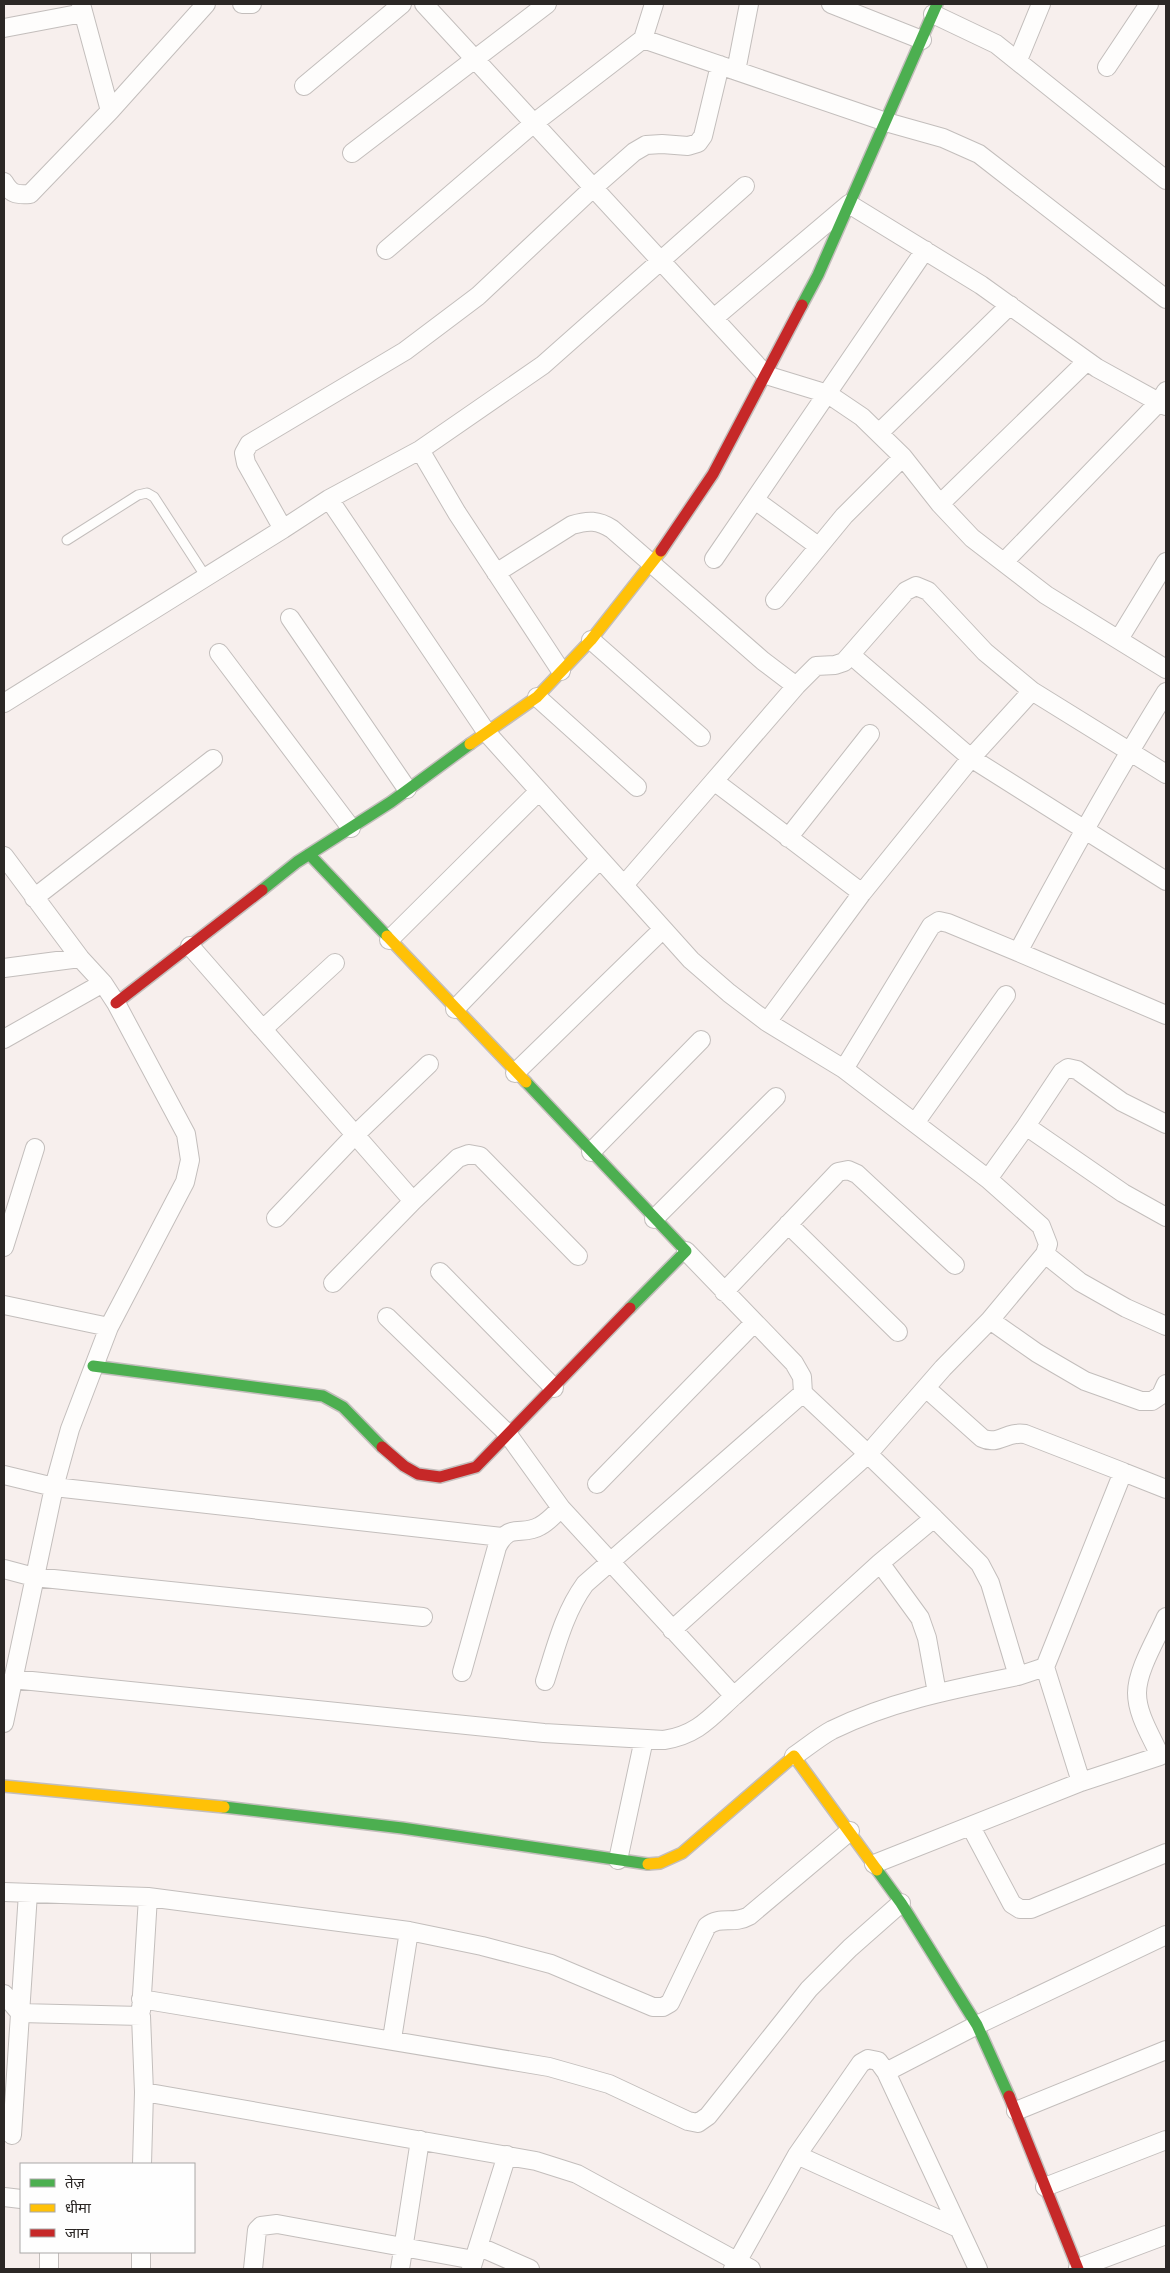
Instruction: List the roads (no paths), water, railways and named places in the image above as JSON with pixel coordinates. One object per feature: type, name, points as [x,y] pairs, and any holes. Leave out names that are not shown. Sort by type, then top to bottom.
[{"type":"street","points":[[4,182],[10,192],[19,195],[30,194],[110,111],[206,4]]},
{"type":"street","points":[[242,4],[252,4]]},
{"type":"street","points":[[304,86],[402,4]]},
{"type":"street","points":[[424,4],[766,375],[828,394],[862,417],[903,457],[940,504],[972,538],[1046,595],[1166,669]]},
{"type":"street","points":[[352,153],[547,4]]},
{"type":"street","points":[[386,250],[534,123],[643,39],[654,4]]},
{"type":"street","points":[[283,529],[246,463],[244,453],[249,444],[405,351],[478,296],[634,152],[646,145],[688,146],[698,143],[703,136],[728,68],[749,4]]},
{"type":"street","points":[[831,4],[922,40]]},
{"type":"street","points":[[1018,60],[1042,4]]},
{"type":"street","points":[[1107,67],[1149,4]]},
{"type":"street","points":[[4,28],[82,8],[110,111]]},
{"type":"street","points":[[116,1003],[309,854],[391,802],[406,789],[537,697],[591,640],[653,563],[713,474],[818,276],[935,9],[996,44],[1018,60],[1166,180]]},
{"type":"street","points":[[643,39],[886,122],[943,138],[979,154],[1166,299]]},
{"type":"street","points":[[4,702],[330,499],[420,450],[543,365],[745,186]]},
{"type":"street","points":[[849,204],[981,284],[1087,361],[1164,400],[1004,562]]},
{"type":"street","points":[[714,318],[849,204]]},
{"type":"street","points":[[714,559],[925,250]]},
{"type":"street","points":[[879,434],[1010,305]]},
{"type":"street","points":[[940,504],[1087,361]]},
{"type":"street","points":[[420,450],[457,513],[561,671]]},
{"type":"street","points":[[775,600],[844,516],[903,457]]},
{"type":"street","points":[[330,499],[487,733],[691,960],[729,994],[767,1022],[844,1068],[988,1179],[1041,1226],[1048,1244],[1045,1254],[990,1320],[926,1388],[868,1454],[672,1630]]},
{"type":"street","points":[[755,500],[818,546]]},
{"type":"street","points":[[496,573],[572,525],[585,521],[600,522],[612,529],[653,563],[763,661],[796,686]]},
{"type":"street","points":[[1119,640],[1166,562]]},
{"type":"street","points":[[624,885],[796,686],[816,666],[835,665],[844,662],[906,590],[916,586],[928,591],[985,652],[1032,691],[1166,774]]},
{"type":"street","points":[[290,618],[406,789]]},
{"type":"street","points":[[591,640],[701,737]]},
{"type":"street","points":[[219,653],[351,828]]},
{"type":"street","points":[[851,655],[971,758],[1166,881]]},
{"type":"street","points":[[767,1022],[862,893],[971,758],[1032,691]]},
{"type":"street","points":[[1018,952],[1084,829],[1166,692]]},
{"type":"street","points":[[537,697],[637,787]]},
{"type":"street","points":[[788,838],[870,734]]},
{"type":"street","points":[[34,898],[214,759]]},
{"type":"street","points":[[714,781],[862,893]]},
{"type":"street","points":[[389,940],[539,791]]},
{"type":"street","points":[[309,854],[654,1219],[794,1363],[802,1377],[803,1393],[963,1545],[983,1570],[990,1583],[1018,1676]]},
{"type":"street","points":[[4,856],[80,958],[103,983],[116,1003],[186,1134],[190,1160],[185,1182],[110,1328],[70,1429],[54,1487],[4,1723]]},
{"type":"street","points":[[455,1009],[600,858]]},
{"type":"street","points":[[844,1068],[931,926],[939,921],[948,923],[1166,1015]]},
{"type":"street","points":[[515,1073],[663,929]]},
{"type":"street","points":[[190,946],[413,1201]]},
{"type":"street","points":[[4,968],[80,958]]},
{"type":"street","points":[[262,1029],[334,963]]},
{"type":"street","points":[[4,1039],[103,983]]},
{"type":"street","points":[[915,1123],[1006,995]]},
{"type":"street","points":[[591,1152],[701,1040]]},
{"type":"street","points":[[276,1218],[355,1135],[430,1064]]},
{"type":"street","points":[[988,1179],[1062,1072],[1068,1068],[1077,1070],[1122,1102],[1166,1124]]},
{"type":"street","points":[[654,1219],[776,1097]]},
{"type":"street","points":[[1026,1126],[1123,1194],[1166,1217]]},
{"type":"street","points":[[4,1247],[35,1148]]},
{"type":"street","points":[[333,1283],[458,1158],[469,1154],[480,1156],[578,1256]]},
{"type":"street","points":[[724,1292],[838,1172],[848,1170],[857,1174],[955,1265]]},
{"type":"street","points":[[788,1224],[898,1332]]},
{"type":"street","points":[[94,1366],[306,1393],[328,1398],[344,1408],[401,1465],[420,1474],[436,1477],[476,1467],[686,1251]]},
{"type":"street","points":[[1045,1254],[1080,1282],[1126,1308],[1166,1326]]},
{"type":"street","points":[[440,1272],[554,1388]]},
{"type":"street","points":[[4,1305],[110,1328]]},
{"type":"street","points":[[387,1317],[507,1433],[562,1508],[734,1696]]},
{"type":"street","points":[[990,1320],[1037,1353],[1085,1381],[1141,1401],[1152,1401],[1161,1395],[1166,1384]]},
{"type":"street","points":[[597,1484],[754,1322]]},
{"type":"street","points":[[926,1388],[982,1438],[989,1442],[996,1441],[1015,1432],[1025,1434],[1166,1489]]},
{"type":"street","points":[[545,1680],[566,1615],[586,1584],[803,1393]]},
{"type":"street","points":[[1081,1782],[1045,1667],[1123,1472]]},
{"type":"street","points":[[4,1475],[54,1487],[502,1537]]},
{"type":"street","points":[[462,1672],[497,1547],[502,1537],[508,1532],[540,1527],[562,1508]]},
{"type":"street","points":[[12,1679],[535,1732],[664,1740],[680,1738],[697,1730],[880,1563],[934,1518]]},
{"type":"street","points":[[880,1563],[920,1618],[927,1638],[937,1693]]},
{"type":"street","points":[[4,1570],[34,1577],[423,1617]]},
{"type":"street","points":[[874,1864],[1081,1782],[1164,1760],[1141,1712],[1137,1694],[1140,1675],[1166,1617]]},
{"type":"street","points":[[4,1786],[167,1800],[315,1816],[496,1840],[640,1864],[660,1863],[682,1853],[794,1756],[830,1731],[882,1708],[937,1693],[1018,1676],[1045,1667]]},
{"type":"street","points":[[618,1860],[644,1738]]},
{"type":"street","points":[[794,1756],[901,1903],[977,2025],[1016,2111],[1078,2269],[1166,2235]]},
{"type":"street","points":[[971,1827],[1012,1904],[1020,1909],[1031,1909],[1166,1853]]},
{"type":"street","points":[[4,1892],[148,1897],[409,1931],[482,1946],[550,1964],[653,2007],[663,2007],[670,2003],[707,1926],[714,1921],[740,1921],[749,1916],[850,1831]]},
{"type":"street","points":[[12,2135],[28,1893]]},
{"type":"street","points":[[142,2163],[144,2092],[141,2008],[148,1897]]},
{"type":"street","points":[[20,2013],[141,2008],[392,2039],[549,2067],[610,2084],[688,2121],[698,2123],[708,2116],[809,1989],[850,1948],[901,1903]]},
{"type":"street","points":[[392,2039],[409,1931]]},
{"type":"street","points":[[886,2072],[977,2025],[1166,1935]]},
{"type":"street","points":[[4,1994],[20,2013]]},
{"type":"street","points":[[1016,2111],[1166,2050]]},
{"type":"street","points":[[144,2092],[536,2161],[578,2174],[740,2267],[797,2155],[861,2063],[868,2059],[878,2061],[886,2072],[978,2269]]},
{"type":"street","points":[[400,2269],[420,2140]]},
{"type":"street","points":[[1045,2187],[1166,2140]]},
{"type":"street","points":[[797,2155],[958,2228]]},
{"type":"street","points":[[475,2258],[506,2156]]},
{"type":"street","points":[[4,2197],[20,2198]]},
{"type":"street","points":[[253,2269],[258,2230],[269,2224],[530,2269]]},
{"type":"street","points":[[48,2253],[49,2269]]},
{"type":"street","points":[[141,2253],[141,2269]]},
{"type":"lane","points":[[67,540],[138,495],[146,493],[154,497],[206,577]]}]
